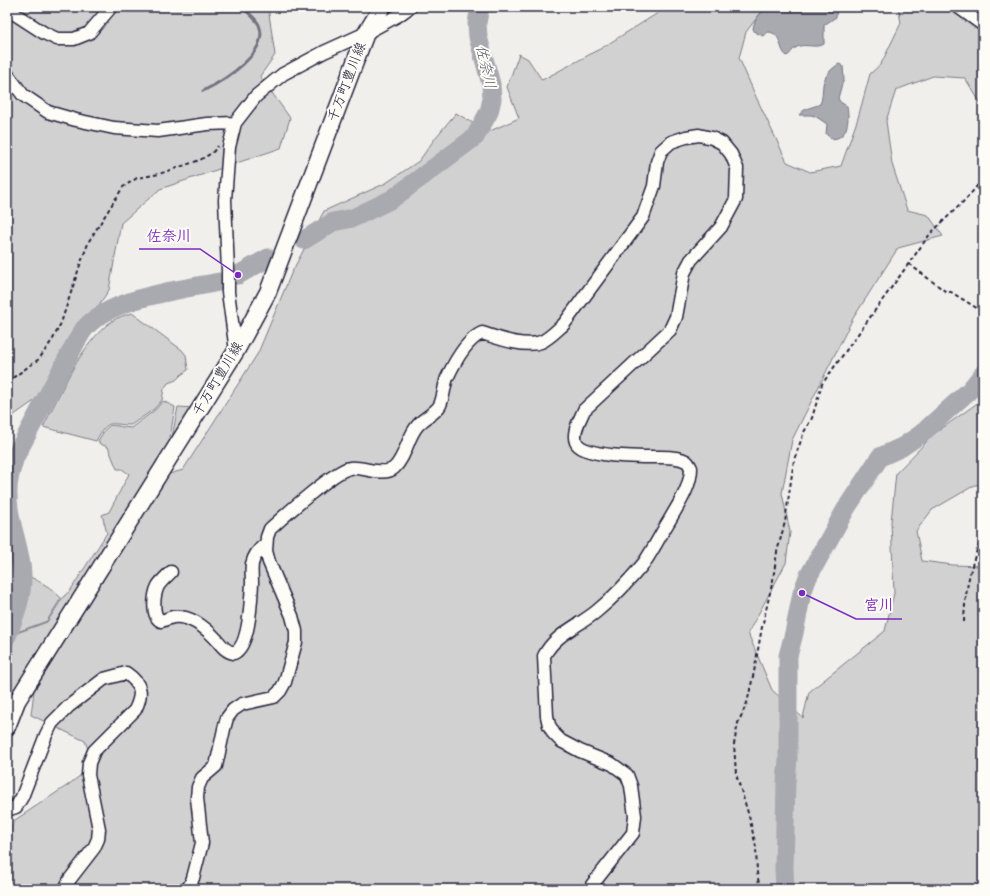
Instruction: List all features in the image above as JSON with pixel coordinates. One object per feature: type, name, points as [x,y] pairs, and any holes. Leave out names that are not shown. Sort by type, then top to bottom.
[{"type":"main road","name":"千万町豊川線","points":[[7,726],[17,701],[236,351],[268,292],[366,33],[382,7]]},
{"type":"street","points":[[7,9],[44,33],[57,39],[74,39],[89,33],[111,7]]},
{"type":"street","points":[[236,351],[228,292],[225,200],[229,147],[235,123],[256,96],[283,74],[324,52],[366,33],[399,15],[410,7]]},
{"type":"street","points":[[958,7],[983,25]]},
{"type":"street","points":[[7,74],[23,95],[48,112],[76,120],[114,128],[158,132],[207,124],[235,123]]},
{"type":"street","points":[[187,889],[193,878],[202,843],[198,787],[202,778],[216,766],[227,718],[233,710],[242,704],[274,697],[280,691],[285,682],[296,642],[296,631],[292,616],[269,562],[266,544],[270,529],[340,472],[350,468],[388,472],[394,468],[400,460],[412,433],[418,425],[434,413],[440,404],[447,379],[465,347],[475,336],[482,333],[513,342],[526,344],[541,342],[564,324],[643,217],[654,186],[657,162],[661,151],[672,142],[686,137],[699,135],[712,138],[722,143],[731,154],[737,168],[736,199],[717,232],[691,260],[684,273],[676,316],[670,330],[584,410],[577,424],[575,435],[576,443],[582,449],[591,453],[674,458],[685,460],[692,468],[690,481],[677,507],[644,562],[614,597],[596,613],[555,640],[548,648],[544,656],[547,716],[549,725],[554,734],[571,747],[612,764],[627,775],[631,786],[636,816],[633,833],[592,885],[591,889]]},
{"type":"street","points":[[171,572],[158,586],[154,606],[158,620],[161,621],[180,617],[188,618],[207,630],[225,649],[234,653],[240,649],[246,635],[250,607],[252,565],[255,555],[266,544]]},
{"type":"street","points":[[7,810],[16,807],[22,797],[52,723],[69,706],[104,679],[121,673],[126,673],[131,676],[139,686],[139,702],[135,710],[94,751],[89,763],[88,775],[100,829],[98,839],[94,848],[70,879],[65,889]]},
{"type":"path","points":[[7,382],[39,359],[53,339],[61,323],[89,241],[123,187],[137,178],[159,174],[200,160],[212,153],[222,142]]},
{"type":"path","points":[[760,889],[757,873],[756,847],[749,816],[736,774],[734,744],[738,722],[747,703],[754,672],[762,627],[773,580],[777,552],[785,522],[794,460],[804,432],[812,418],[822,384],[910,264],[930,234],[967,198],[983,179]]},
{"type":"path","points":[[910,264],[945,291],[951,292],[983,312]]},
{"type":"path","points":[[964,622],[965,595],[971,567],[983,536]]},
{"type":"shaded area","points":[[7,7],[268,7],[275,55],[260,76],[290,118],[281,148],[160,189],[121,223],[109,290],[34,401],[7,420]]},
{"type":"shaded area","points":[[662,7],[765,7],[746,32],[739,58],[787,162],[810,172],[841,166],[858,118],[870,74],[881,64],[901,23],[898,7],[974,7],[983,14],[983,107],[965,78],[933,76],[896,90],[886,121],[892,164],[907,210],[928,215],[943,236],[898,248],[852,320],[792,440],[782,493],[790,532],[786,563],[748,633],[772,690],[803,718],[809,692],[885,631],[894,593],[891,522],[896,473],[934,434],[983,399],[983,484],[975,485],[932,510],[916,531],[922,561],[953,565],[983,566],[983,889],[7,889],[7,835],[15,820],[68,785],[94,765],[85,741],[31,715],[34,691],[169,474],[183,470],[258,353],[291,274],[324,211],[386,183],[419,161],[456,113],[488,132],[519,118],[507,87],[519,54],[528,59],[542,80],[600,49],[658,13]]},
{"type":"shaded area","points":[[771,7],[837,7],[836,17],[824,25],[824,44],[818,46],[800,46],[795,48],[787,56],[782,50],[776,35],[768,32],[763,36],[755,32],[753,29],[759,15]]},
{"type":"shaded area","points":[[839,64],[843,66],[844,80],[838,98],[840,102],[847,106],[848,120],[844,133],[834,139],[826,134],[827,124],[815,116],[799,115],[806,109],[820,104],[825,78],[831,70]]},
{"type":"shaded area","points":[[132,313],[182,350],[186,355],[188,370],[176,380],[168,383],[164,389],[162,400],[154,409],[131,425],[107,425],[100,433],[96,441],[43,427],[72,370],[90,342],[112,321]]},
{"type":"shaded area","points":[[163,401],[175,407],[170,437],[176,439],[7,706],[7,657],[17,633],[47,622],[64,596],[70,591],[107,533],[102,515],[109,512],[129,474],[122,469],[117,469],[108,447],[100,444],[98,441],[105,429],[108,427],[114,425],[131,428],[155,410]]},
{"type":"shaded area","points":[[178,407],[195,408],[177,439],[172,437]]},
{"type":"shaded area","points":[[28,576],[46,585],[61,598],[47,621],[17,632],[26,604]]},
{"type":"waterway","points":[[203,91],[233,73],[252,55],[258,45],[261,35],[258,22],[242,7]]},
{"type":"waterway","name":"佐奈川","points":[[304,240],[333,222],[353,218],[392,199],[475,137],[489,112],[492,99],[491,84],[478,37],[477,23],[480,7]]},
{"type":"waterway","name":"佐奈川","points":[[238,275],[268,258]]},
{"type":"waterway","name":"佐奈川","points":[[7,636],[18,606],[22,582],[21,564],[10,516],[8,486],[11,472],[15,457],[76,342],[84,329],[96,318],[111,309],[147,296],[219,282]]},
{"type":"waterway","points":[[785,889],[784,868],[788,759],[788,656],[802,593],[808,577],[847,507],[880,457],[902,447],[921,434],[970,390],[983,374]]},
{"type":"place","name":"佐奈川","points":[[238,275]]},
{"type":"place","name":"宮川","points":[[802,593]]}]
